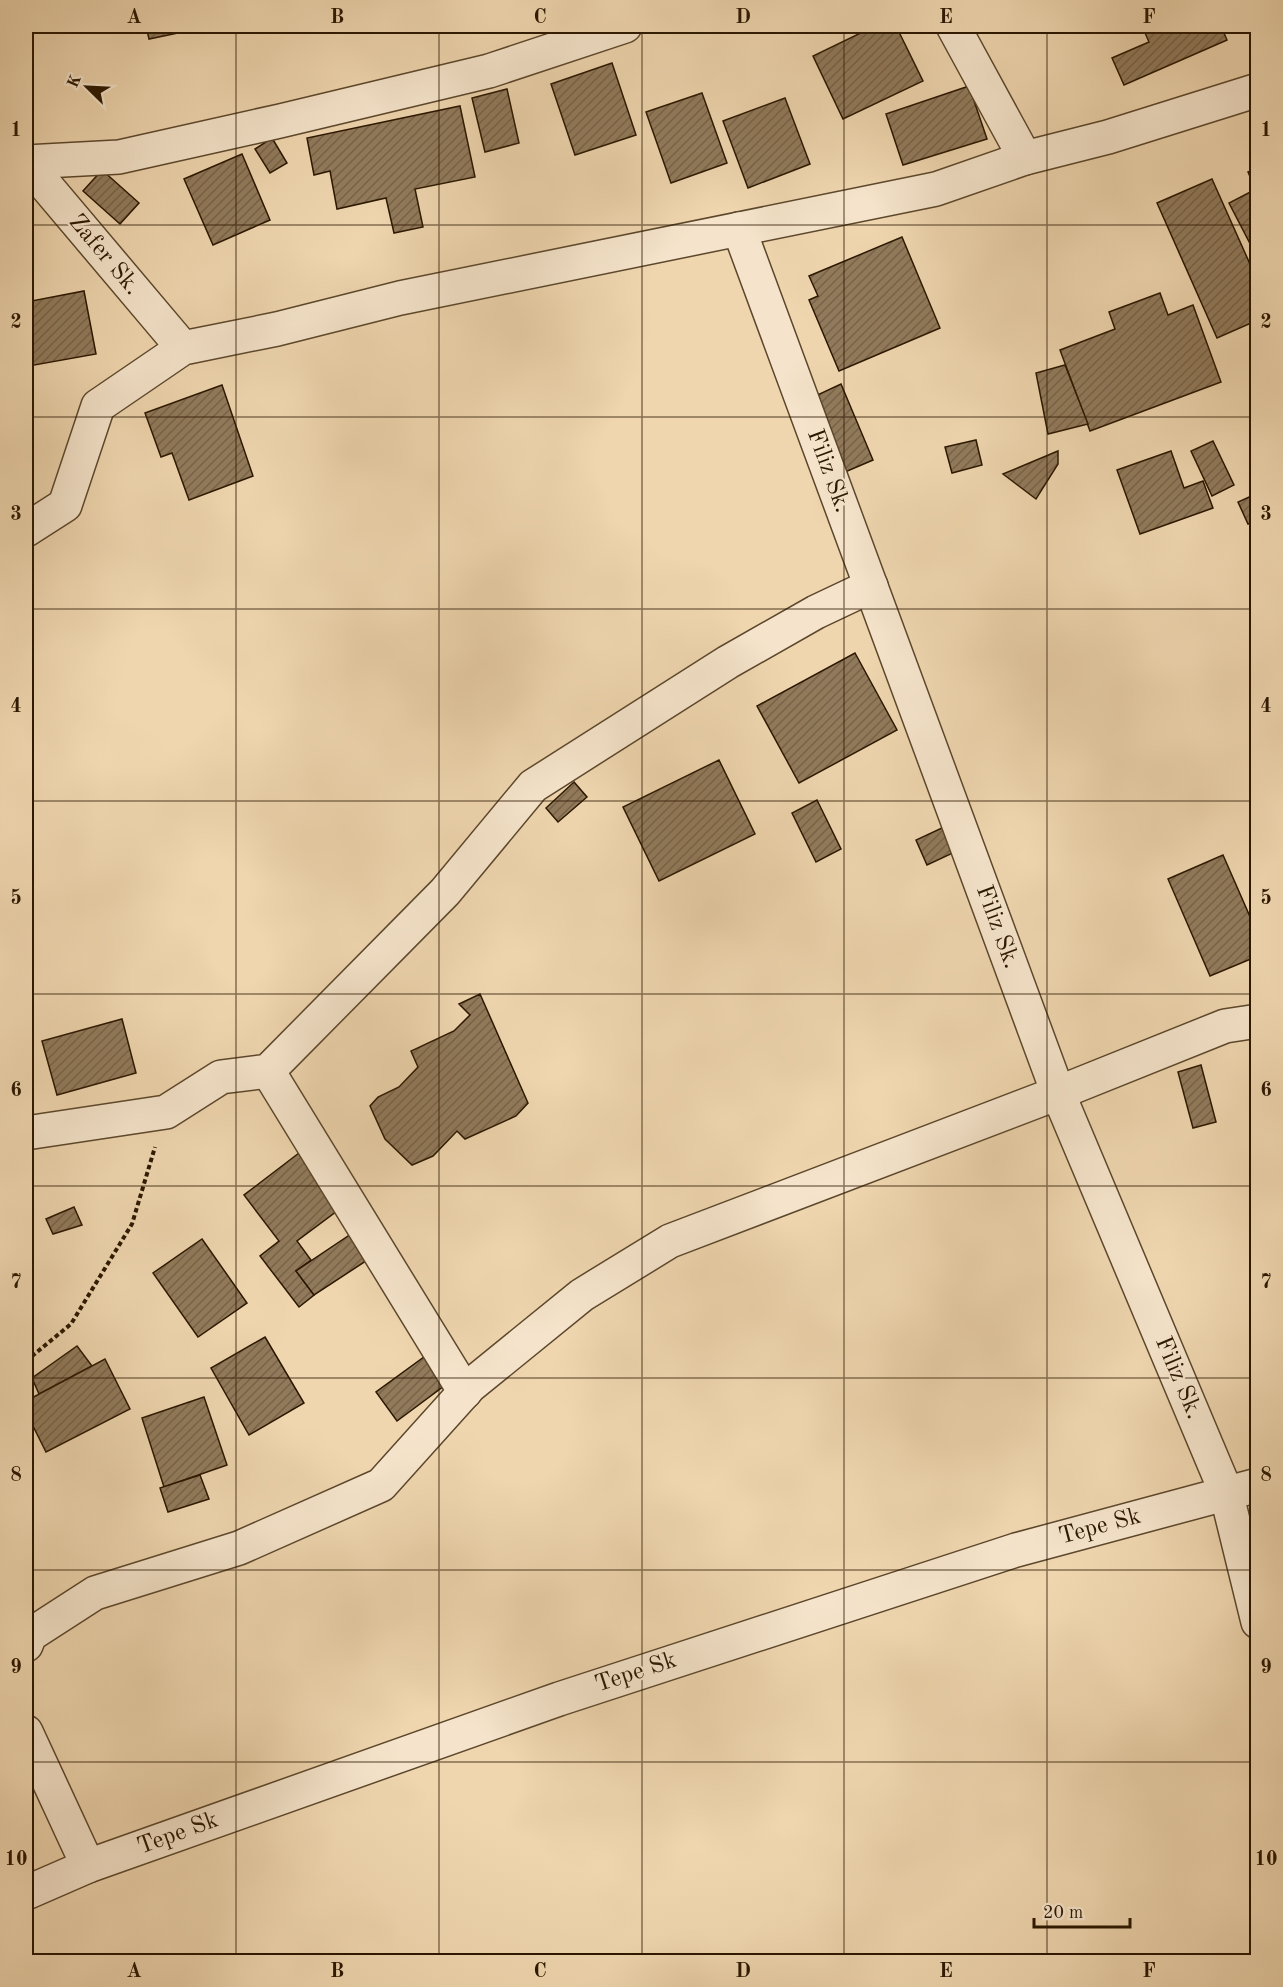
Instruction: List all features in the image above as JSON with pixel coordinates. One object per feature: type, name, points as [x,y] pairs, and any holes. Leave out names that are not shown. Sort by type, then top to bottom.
[{"type":"street","points":[[26,162],[119,157],[279,122],[489,71],[625,26]]},
{"type":"street","points":[[953,26],[1025,158]]},
{"type":"street","points":[[26,530],[65,505],[98,406],[183,348],[278,329],[400,298],[936,189],[1025,158],[1108,137],[1257,90]]},
{"type":"street","name":"Zafer Sk.","points":[[26,162],[183,348]]},
{"type":"street","name":"Filiz Sk.","points":[[739,229],[1058,1093],[1226,1492],[1257,1622]]},
{"type":"street","points":[[26,1133],[166,1112],[221,1077],[268,1071],[445,892],[533,786],[728,662],[816,612],[871,586]]},
{"type":"street","points":[[26,1645],[30,1635],[95,1593],[239,1548],[381,1485],[465,1392],[582,1294],[670,1241],[1058,1093],[1225,1026],[1257,1021]]},
{"type":"street","points":[[268,1071],[465,1392]]},
{"type":"street","name":"Tepe Sk","points":[[26,1893],[88,1866],[559,1699],[1016,1550],[1257,1485]]},
{"type":"street","points":[[26,1732],[88,1866]]},
{"type":"path","points":[[26,1361],[71,1324],[132,1224],[166,1112]]},
{"type":"building","points":[[146,26],[182,26],[183,32],[149,39]]},
{"type":"building","points":[[875,26],[896,26],[923,81],[843,119],[813,56]]},
{"type":"building","points":[[1142,26],[1221,26],[1227,40],[1124,85],[1112,58],[1149,42]]},
{"type":"building","points":[[612,63],[636,135],[575,155],[551,84]]},
{"type":"building","points":[[969,86],[987,139],[903,165],[886,114]]},
{"type":"building","points":[[507,89],[519,143],[485,152],[472,98]]},
{"type":"building","points":[[702,93],[727,163],[671,183],[646,112]]},
{"type":"building","points":[[785,98],[810,164],[748,188],[723,121]]},
{"type":"building","points":[[460,106],[475,177],[415,189],[423,227],[394,233],[386,198],[337,209],[330,171],[314,175],[307,138]]},
{"type":"building","points":[[272,138],[287,163],[270,173],[255,149]]},
{"type":"building","points":[[242,154],[270,220],[213,245],[184,179]]},
{"type":"building","points":[[1258,168],[1258,185],[1254,186],[1248,172]]},
{"type":"building","points":[[102,170],[139,203],[120,224],[83,191]]},
{"type":"building","points":[[1212,179],[1258,282],[1258,320],[1217,338],[1157,203]]},
{"type":"building","points":[[1258,188],[1258,259],[1229,203]]},
{"type":"building","points":[[902,237],[940,328],[839,371],[809,300],[818,296],[809,276]]},
{"type":"building","points":[[84,291],[96,354],[29,366],[26,349],[26,302]]},
{"type":"building","points":[[1160,293],[1168,315],[1193,305],[1221,382],[1090,431],[1060,350],[1115,329],[1109,312]]},
{"type":"building","points":[[1065,365],[1088,424],[1048,434],[1036,373]]},
{"type":"building","points":[[841,384],[873,460],[845,472],[813,397]]},
{"type":"building","points":[[222,385],[253,476],[189,500],[172,453],[161,457],[145,413]]},
{"type":"building","points":[[976,440],[982,465],[952,473],[945,447]]},
{"type":"building","points":[[1213,441],[1234,485],[1212,496],[1191,451]]},
{"type":"building","points":[[1058,451],[1058,464],[1036,499],[1003,474]]},
{"type":"building","points":[[1171,451],[1184,488],[1203,481],[1213,508],[1140,534],[1117,470]]},
{"type":"building","points":[[26,459],[29,493],[26,493]]},
{"type":"building","points":[[1258,493],[1258,520],[1248,524],[1238,502]]},
{"type":"building","points":[[855,653],[897,730],[799,783],[757,706]]},
{"type":"building","points":[[719,760],[755,834],[659,881],[623,807]]},
{"type":"building","points":[[574,782],[587,797],[558,822],[546,808]]},
{"type":"building","points":[[817,800],[841,849],[816,862],[792,813]]},
{"type":"building","points":[[944,827],[955,852],[927,865],[916,840]]},
{"type":"building","points":[[1223,855],[1258,935],[1258,956],[1210,976],[1168,879]]},
{"type":"building","points":[[480,994],[528,1103],[516,1116],[465,1139],[457,1131],[433,1156],[412,1165],[385,1139],[370,1106],[378,1097],[399,1087],[418,1067],[411,1051],[454,1031],[470,1015],[459,1004]]},
{"type":"building","points":[[122,1019],[136,1073],[57,1095],[42,1041]]},
{"type":"building","points":[[1201,1065],[1216,1122],[1193,1128],[1178,1072]]},
{"type":"building","points":[[299,1153],[341,1208],[297,1241],[311,1260],[296,1271],[314,1295],[299,1307],[260,1256],[279,1241],[244,1195]]},
{"type":"building","points":[[74,1207],[82,1225],[53,1234],[46,1219]]},
{"type":"building","points":[[357,1230],[375,1255],[314,1295],[296,1271]]},
{"type":"building","points":[[202,1239],[247,1303],[198,1337],[153,1273]]},
{"type":"building","points":[[265,1337],[304,1403],[249,1435],[211,1368]]},
{"type":"building","points":[[77,1346],[92,1366],[39,1394],[32,1378]]},
{"type":"building","points":[[428,1354],[448,1383],[397,1421],[376,1392]]},
{"type":"building","points":[[105,1359],[130,1409],[46,1452],[26,1412],[26,1401]]},
{"type":"building","points":[[204,1397],[227,1465],[164,1487],[142,1418]]},
{"type":"building","points":[[200,1475],[209,1499],[168,1512],[160,1488]]}]
